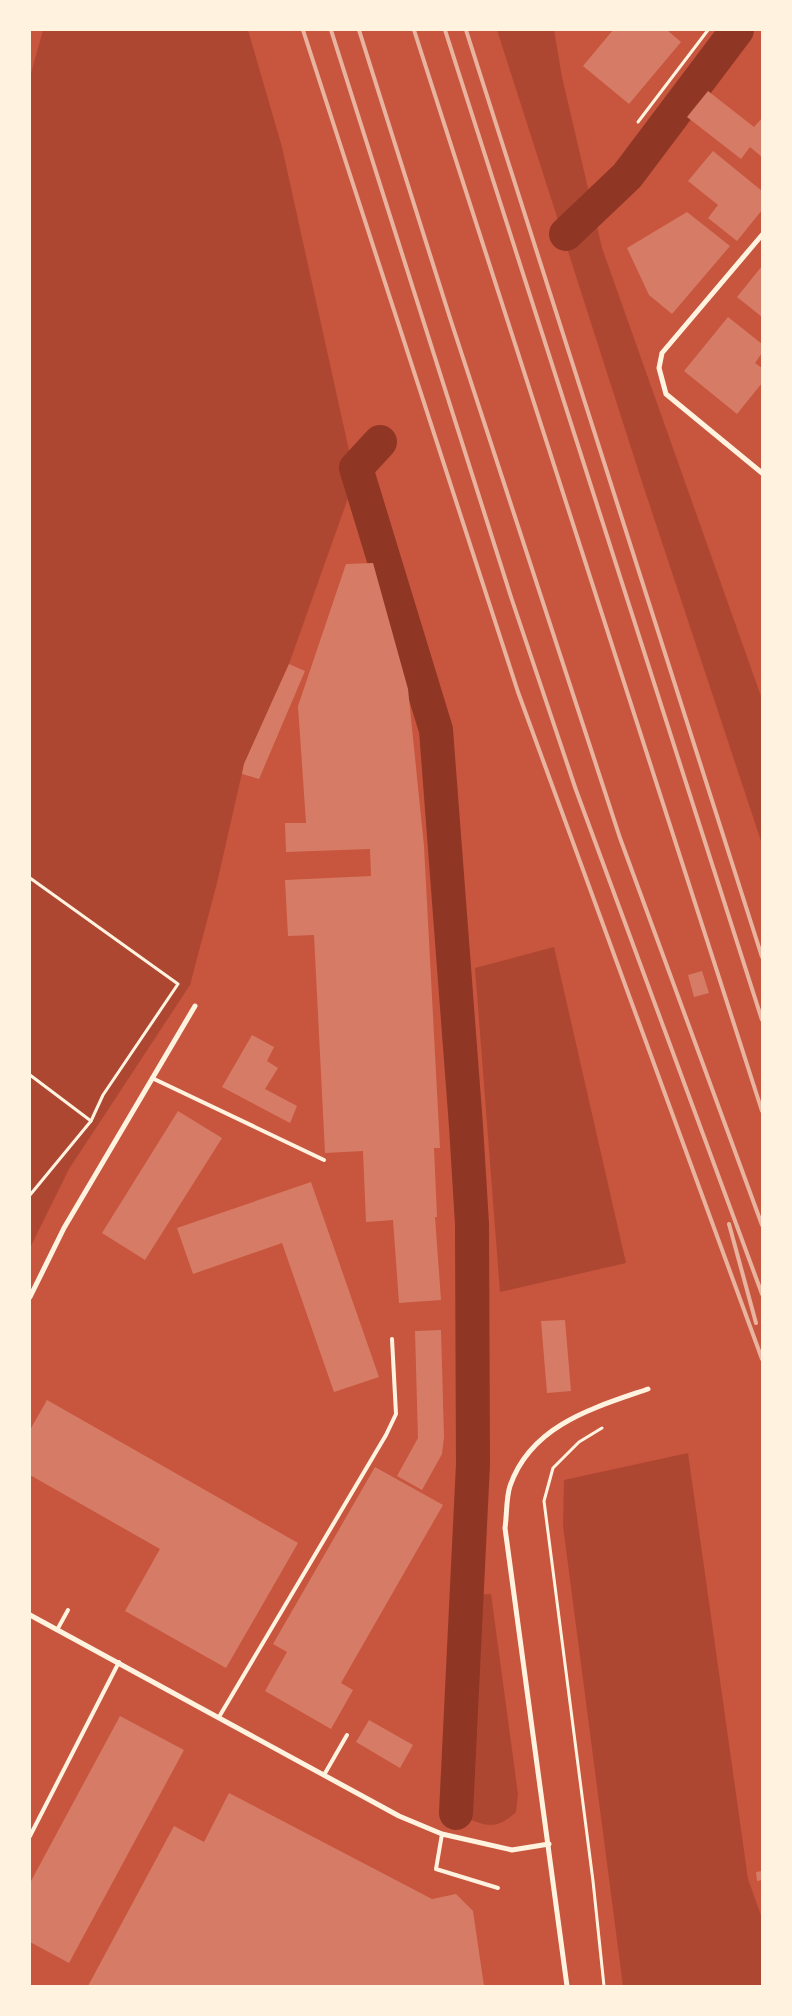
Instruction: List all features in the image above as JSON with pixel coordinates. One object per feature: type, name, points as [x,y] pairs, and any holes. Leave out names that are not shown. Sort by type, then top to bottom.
[{"type":"street","points":[[762,235],[662,353],[659,368],[666,394],[762,473]]},
{"type":"street","points":[[30,1297],[64,1228],[195,1006]]},
{"type":"street","points":[[567,1986],[505,1528],[510,1487],[528,1451],[551,1430],[589,1409],[648,1389]]},
{"type":"street","points":[[30,1615],[399,1816],[442,1834],[512,1850],[549,1844]]},
{"type":"lane","points":[[152,1078],[324,1160]]},
{"type":"lane","points":[[219,1717],[393,1421],[396,1414],[392,1339]]},
{"type":"lane","points":[[56,1630],[68,1610]]},
{"type":"lane","points":[[30,1836],[118,1662]]},
{"type":"lane","points":[[324,1775],[347,1735]]},
{"type":"lane","points":[[442,1834],[436,1869],[498,1888]]},
{"type":"path","points":[[638,122],[708,30]]},
{"type":"path","points":[[30,878],[178,984],[104,1095],[92,1121],[30,1195]]},
{"type":"path","points":[[30,1075],[92,1121]]},
{"type":"path","points":[[603,1428],[579,1442],[553,1468],[544,1501],[593,1880],[604,1986]]},
{"type":"shaded area","points":[[43,30],[248,30],[282,147],[354,473],[347,501],[289,664],[244,764],[217,883],[190,985],[69,1169],[30,1248],[30,77]]},
{"type":"shaded area","points":[[497,30],[554,30],[562,77],[602,248],[762,699],[762,844],[643,485]]},
{"type":"shaded area","points":[[554,947],[626,1263],[500,1292],[475,968]]},
{"type":"shaded area","points":[[688,1453],[748,1879],[762,1918],[762,1986],[623,1986],[563,1526],[564,1480]]},
{"type":"shaded area","points":[[491,1594],[518,1794],[516,1812],[502,1822],[491,1825],[463,1817],[473,1595]]},
{"type":"building","points":[[613,30],[667,30],[681,42],[629,104],[583,66]]},
{"type":"building","points":[[708,91],[754,127],[762,118],[762,157],[750,147],[741,159],[687,117]]},
{"type":"building","points":[[713,151],[762,191],[762,210],[737,241],[708,218],[718,205],[688,181]]},
{"type":"building","points":[[687,212],[730,246],[672,314],[649,295],[627,248]]},
{"type":"building","points":[[762,266],[762,317],[737,297]]},
{"type":"building","points":[[728,317],[762,344],[762,353],[755,363],[762,368],[762,383],[737,414],[684,371]]},
{"type":"building","points":[[373,563],[408,689],[424,846],[440,1148],[434,1148],[437,1217],[435,1217],[441,1300],[399,1303],[393,1220],[366,1222],[363,1151],[325,1153],[314,935],[288,936],[285,880],[371,876],[370,849],[286,852],[285,823],[306,823],[298,706],[346,564]]},
{"type":"building","points":[[289,664],[305,671],[259,779],[242,774],[244,764]]},
{"type":"building","points":[[702,971],[709,993],[694,997],[688,975]]},
{"type":"building","points":[[252,1035],[274,1047],[267,1061],[278,1068],[265,1089],[297,1106],[290,1123],[222,1087]]},
{"type":"building","points":[[178,1111],[222,1138],[145,1260],[102,1233]]},
{"type":"building","points":[[311,1182],[379,1377],[334,1392],[282,1243],[193,1274],[177,1228]]},
{"type":"building","points":[[565,1320],[571,1391],[547,1393],[541,1321]]},
{"type":"building","points":[[441,1330],[444,1437],[442,1454],[422,1490],[397,1476],[418,1438],[415,1331]]},
{"type":"building","points":[[47,1400],[298,1543],[226,1668],[125,1611],[160,1549],[30,1475],[30,1430]]},
{"type":"building","points":[[375,1467],[443,1505],[341,1683],[353,1690],[331,1729],[265,1691],[287,1652],[273,1644]]},
{"type":"building","points":[[120,1716],[184,1750],[69,1963],[30,1942],[30,1883]]},
{"type":"building","points":[[369,1720],[413,1745],[400,1768],[356,1742]]},
{"type":"building","points":[[229,1793],[432,1899],[456,1894],[473,1911],[484,1986],[88,1986],[174,1826],[204,1842]]},
{"type":"building","points":[[762,1871],[762,1880],[757,1881],[756,1872]]},
{"type":"waterway","points":[[566,234],[627,176],[737,30]]},
{"type":"waterway","points":[[380,442],[356,468],[436,730],[472,1224],[473,1464],[456,1813]]},
{"type":"railway","points":[[303,30],[518,692],[762,1359]]},
{"type":"railway","points":[[331,30],[511,597],[576,790],[762,1294]]},
{"type":"railway","points":[[359,30],[450,318],[620,838],[762,1225]]},
{"type":"railway","points":[[414,30],[762,1111]]},
{"type":"railway","points":[[445,30],[762,1020]]},
{"type":"railway","points":[[466,30],[762,957]]},
{"type":"railway","points":[[729,1224],[756,1323]]}]
